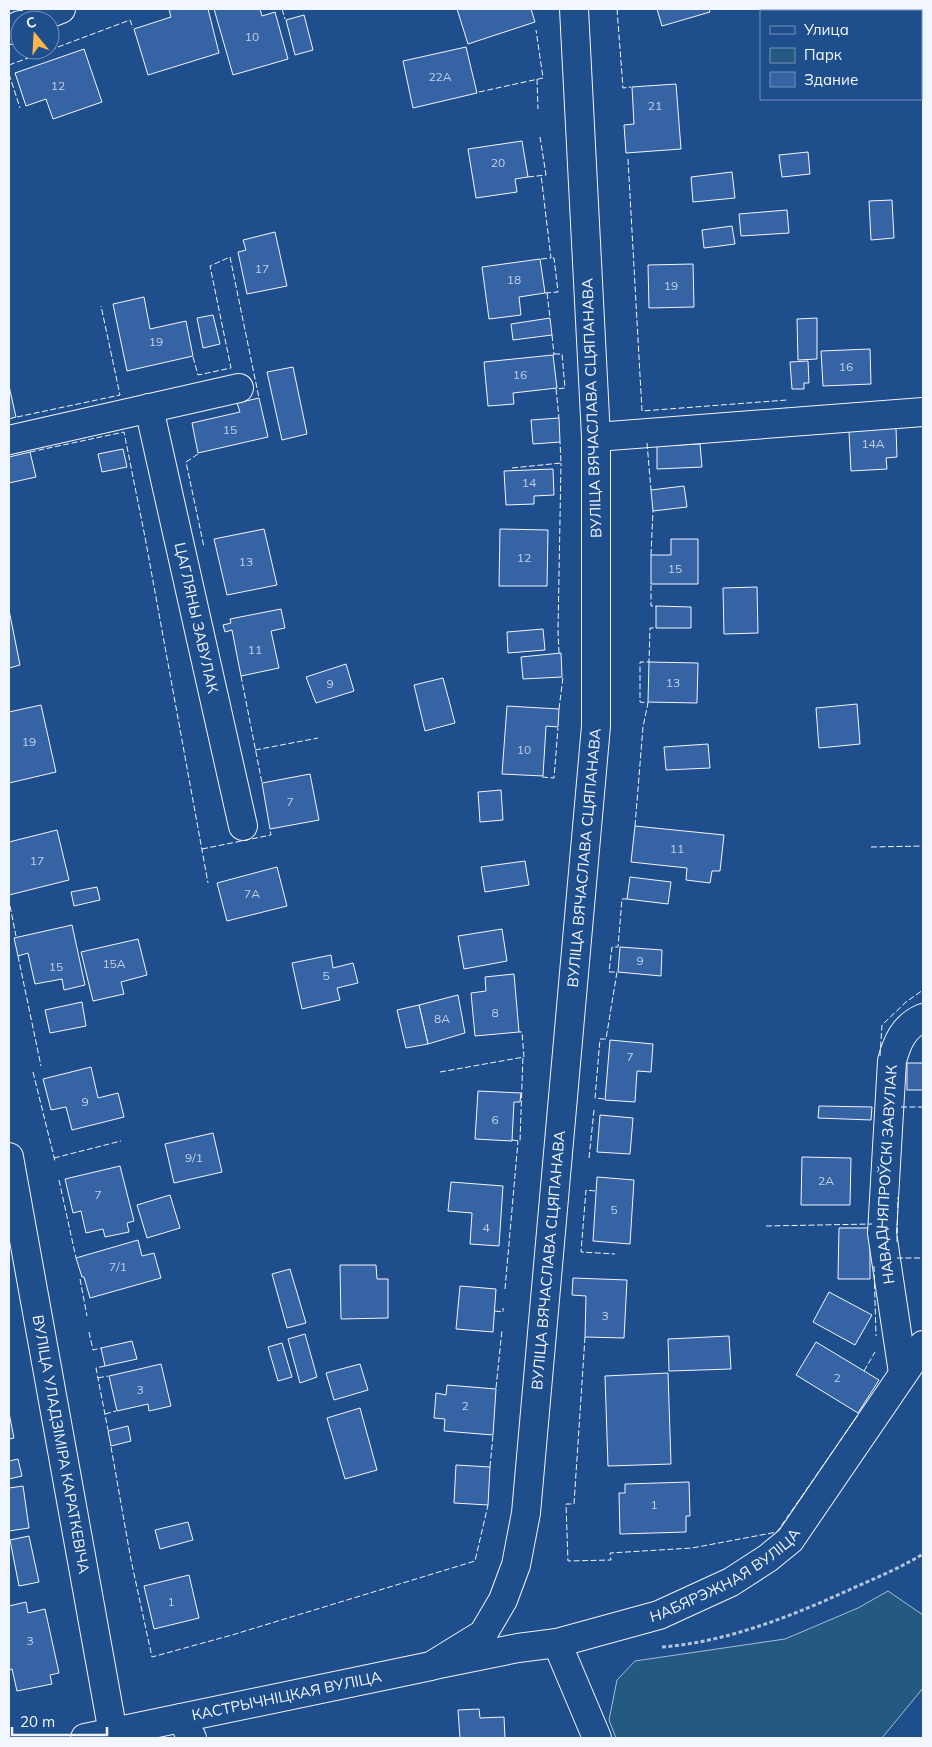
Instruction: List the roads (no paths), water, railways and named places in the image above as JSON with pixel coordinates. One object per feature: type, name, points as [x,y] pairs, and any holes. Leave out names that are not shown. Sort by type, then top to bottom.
[{"type":"street","name":"ВУЛІЦА ВЯЧАСЛАВА СЦЯПАНАВА","points":[[431,1666],[483,1634],[503,1600],[516,1565],[526,1513],[596,726],[596,436],[574,9]]},
{"type":"street","points":[[9,440],[239,388]]},
{"type":"street","name":"ЦАГЛЯНЫ ЗАВУЛАК","points":[[149,408],[243,826]]},
{"type":"street","points":[[596,436],[923,412]]},
{"type":"street","name":"НАВАДНЯПРОЎСКІ ЗАВУЛАК","points":[[903,1373],[882,1233],[892,1061],[902,1036],[910,1026],[923,1018]]},
{"type":"street","name":"ВУЛІЦА УЛАДЗІМІРА КАРАТКЕВІЧА","points":[[9,1157],[113,1733]]},
{"type":"street","name":"НАБЯРЭЖНАЯ ВУЛІЦА","points":[[431,1666],[518,1648],[557,1643],[659,1614],[730,1582],[768,1558],[790,1540],[923,1345]]},
{"type":"street","points":[[557,1643],[597,1738]]},
{"type":"street","name":"КАСТРЫЧНІЦКАЯ ВУЛІЦА","points":[[85,1738],[113,1733],[186,1728],[431,1666]]}]
